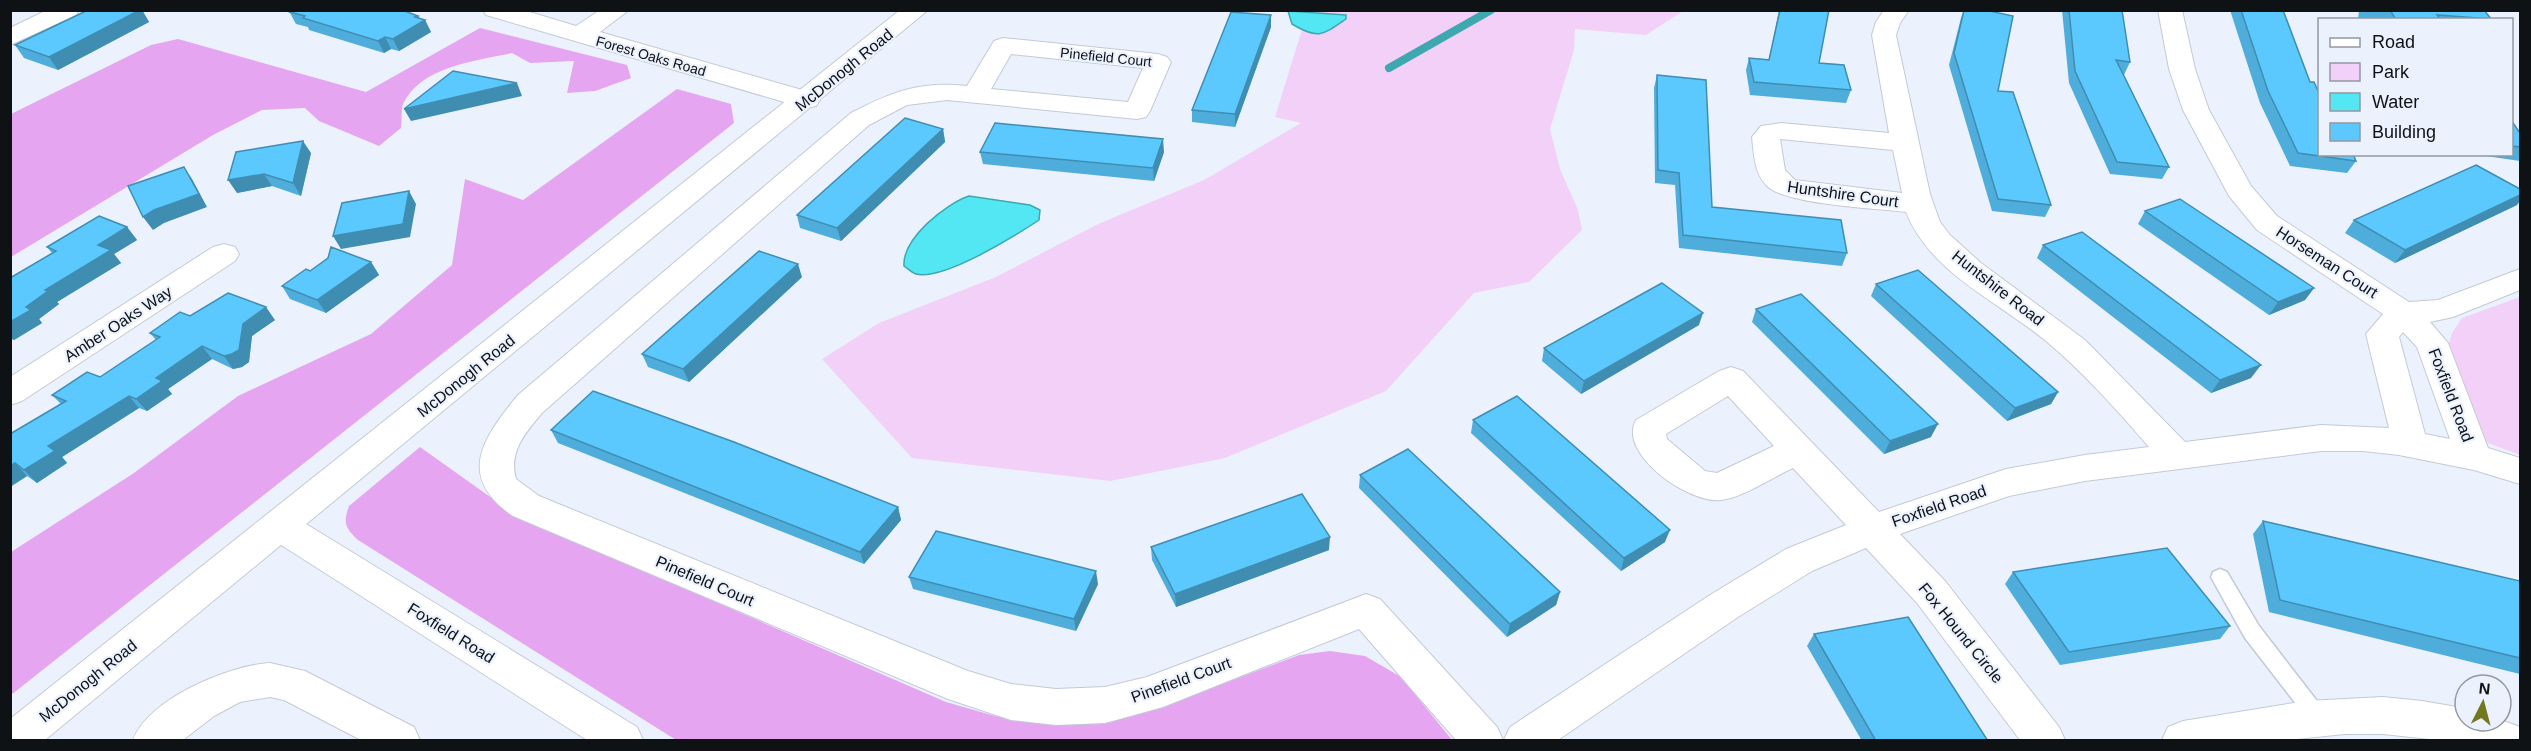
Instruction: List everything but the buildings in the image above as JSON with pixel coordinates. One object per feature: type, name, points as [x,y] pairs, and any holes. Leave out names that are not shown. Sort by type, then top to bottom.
[{"type":"street","points":[[10,38],[67,10]]},
{"type":"street","name":"Forest Oaks Road","points":[[495,10],[807,100]]},
{"type":"street","points":[[579,35],[617,10]]},
{"type":"street","name":"McDonogh Road","points":[[15,741],[916,10]]},
{"type":"street","name":"Huntshire Road","points":[[1897,10],[1888,22],[1884,35],[1905,143],[1919,204],[1927,226],[1944,246],[1970,268],[2056,333],[2090,363],[2126,398],[2178,457]]},
{"type":"street","name":"Horseman Court","points":[[2170,10],[2182,69],[2196,110],[2239,190],[2267,223],[2404,313]]},
{"type":"street","name":"Pinefield Court","points":[[975,94],[1003,46],[1158,62],[1137,111],[975,94],[926,93],[900,98],[860,119],[530,404],[509,429],[499,450],[495,471],[504,489],[526,506],[962,687],[1011,702],[1056,707],[1105,705],[1149,694],[1366,610],[1482,741]]},
{"type":"street","name":"Huntshire Court","points":[[1905,143],[1781,131],[1771,132],[1766,137],[1772,178],[1780,185],[1794,190],[1919,204]]},
{"type":"street","name":"Amber Oaks Way","points":[[10,393],[224,254]]},
{"type":"street","points":[[2409,444],[2382,334],[2404,313],[2442,310],[2520,279]]},
{"type":"street","name":"Foxfield Road","points":[[2404,313],[2432,343],[2474,457]]},
{"type":"street","name":"Foxfield Road","points":[[1525,741],[1724,606],[1799,560],[1873,529],[2006,483],[2085,468],[2321,438],[2363,438],[2409,444],[2474,457]]},
{"type":"street","name":"Fox Hound Circle","points":[[1798,450],[1938,601],[2044,741]]},
{"type":"street","points":[[2474,457],[2520,471]]},
{"type":"street","name":"Foxfield Road","points":[[280,526],[622,741]]},
{"type":"street","points":[[154,741],[192,708],[220,691],[248,681],[272,678],[291,683],[399,741]]},
{"type":"street","points":[[2183,741],[2317,716],[2410,716],[2506,741]]},
{"type":"lane","points":[[2220,577],[2238,613],[2260,647],[2317,716]]},
{"type":"green space","points":[[1302,11],[1683,11],[1646,35],[1575,29],[1574,50],[1550,129],[1560,169],[1578,210],[1582,230],[1529,282],[1474,293],[1386,391],[1225,458],[1110,481],[912,458],[822,359],[879,323],[996,277],[1098,224],[1204,180],[1301,123],[1275,117],[1304,23]]},
{"type":"green space","points":[[2520,297],[2520,455],[2480,440],[2447,349],[2452,333],[2462,318]]},
{"type":"shaded area","points":[[480,28],[627,65],[631,78],[595,91],[567,93],[574,61],[530,63],[512,53],[451,67],[436,73],[411,91],[403,104],[401,128],[379,146],[319,121],[305,108],[262,110],[213,135],[11,257],[11,114],[151,45],[178,39],[366,92]]},
{"type":"shaded area","points":[[677,89],[731,104],[734,123],[11,695],[11,552],[134,473],[238,396],[371,334],[452,265],[465,179],[523,200]]},
{"type":"shaded area","points":[[420,447],[517,516],[946,702],[995,716],[1049,724],[1153,710],[1299,655],[1330,651],[1365,656],[1401,677],[1452,740],[676,740],[358,540],[350,532],[346,525],[349,506]]},
{"type":"water","points":[[1288,11],[1346,15],[1346,19],[1326,32],[1314,34],[1292,24]]},
{"type":"water","points":[[969,196],[1030,205],[1040,210],[1039,220],[979,256],[943,271],[928,274],[911,272],[904,266],[905,256],[917,234],[937,215]]},
{"type":"waterway","points":[[1389,68],[1491,10]]}]
